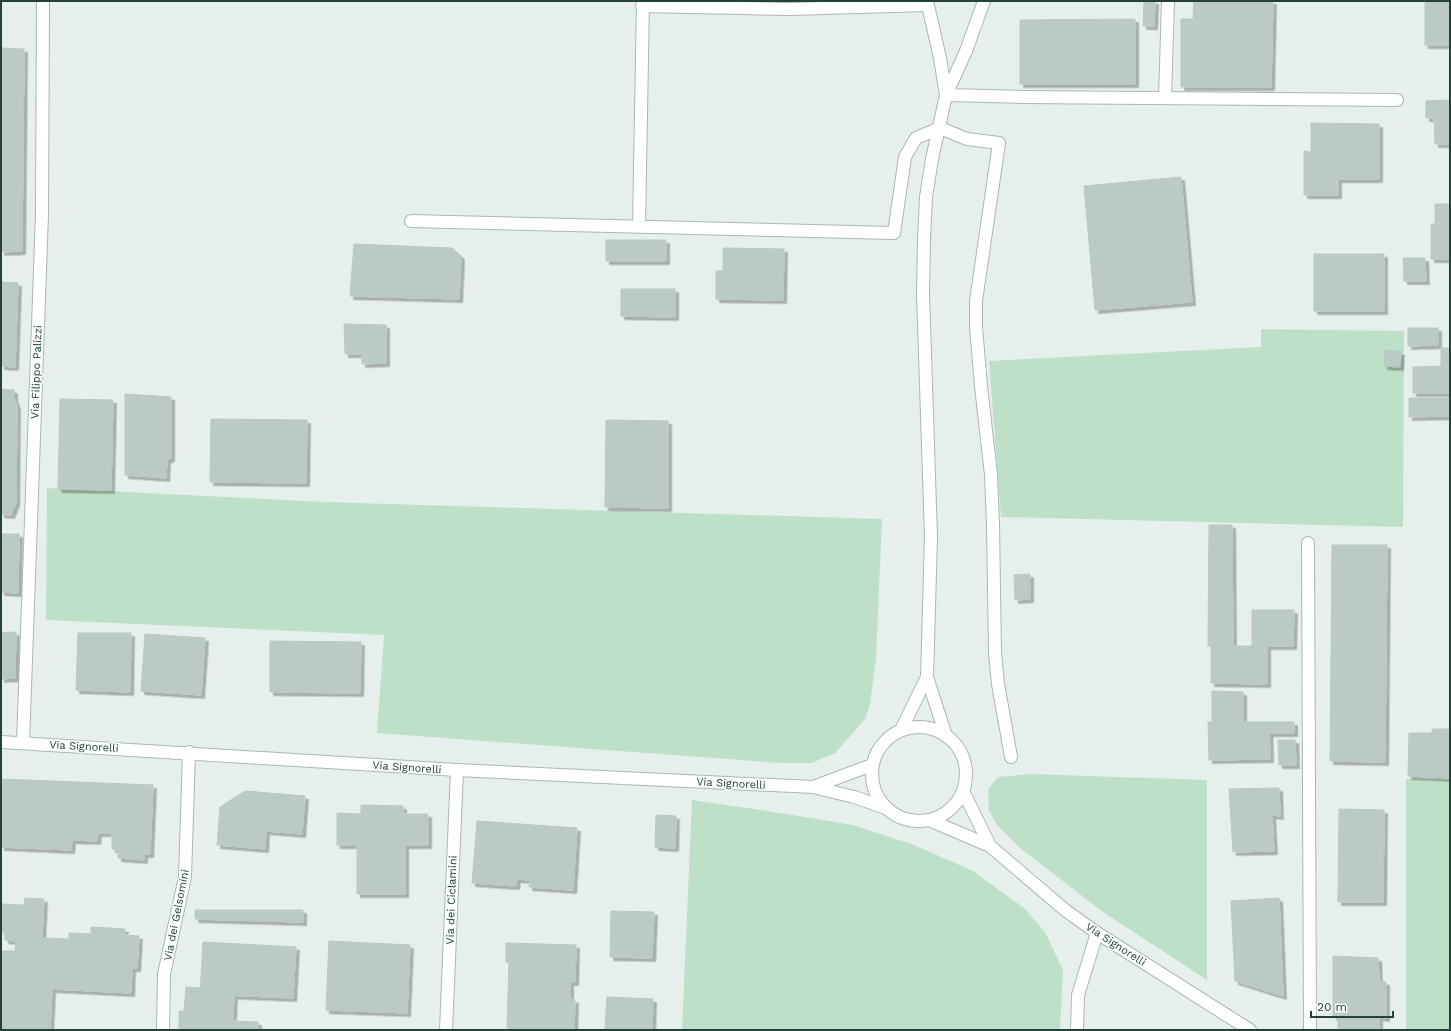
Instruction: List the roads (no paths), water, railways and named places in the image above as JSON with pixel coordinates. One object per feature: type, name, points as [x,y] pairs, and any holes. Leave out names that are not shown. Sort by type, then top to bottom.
[{"type":"street","name":"Via Filippo Palizzi","points":[[23,743],[42,214],[43,1]]},
{"type":"street","points":[[946,736],[928,677],[931,537],[923,293],[926,197],[932,159],[946,95],[966,51],[984,1]]},
{"type":"street","points":[[1165,98],[1168,1]]},
{"type":"street","points":[[639,227],[643,4],[791,9],[927,3],[940,58],[946,95]]},
{"type":"street","points":[[946,95],[1023,98],[1397,100]]},
{"type":"street","points":[[411,221],[894,233],[905,157],[916,138],[940,128],[967,139],[1003,143],[976,301],[976,327],[991,475],[994,524],[995,653],[998,684],[1011,757]]},
{"type":"street","points":[[1308,543],[1310,1030]]},
{"type":"street","points":[[901,730],[928,677]]},
{"type":"street","points":[[916,727],[932,729],[946,736],[957,747],[964,761],[966,776],[963,791],[955,804],[943,814],[929,820],[913,821],[898,817],[886,808],[876,796],[872,781],[872,765],[877,751],[887,738],[901,730],[916,727]]},
{"type":"street","name":"Via Signorelli","points":[[1,742],[189,752],[457,770],[813,787],[854,797],[886,808]]},
{"type":"street","name":"Via dei Gelsomini","points":[[163,1030],[164,974],[185,877],[189,752]]},
{"type":"street","name":"Via Signorelli","points":[[813,787],[872,765]]},
{"type":"street","name":"Via dei Ciclamini","points":[[446,1030],[457,770]]},
{"type":"street","name":"Via Signorelli","points":[[963,791],[990,846]]},
{"type":"street","name":"Via Signorelli","points":[[929,820],[990,846],[1065,910],[1098,933],[1250,1030]]},
{"type":"street","points":[[1077,1030],[1078,995],[1098,933]]}]
